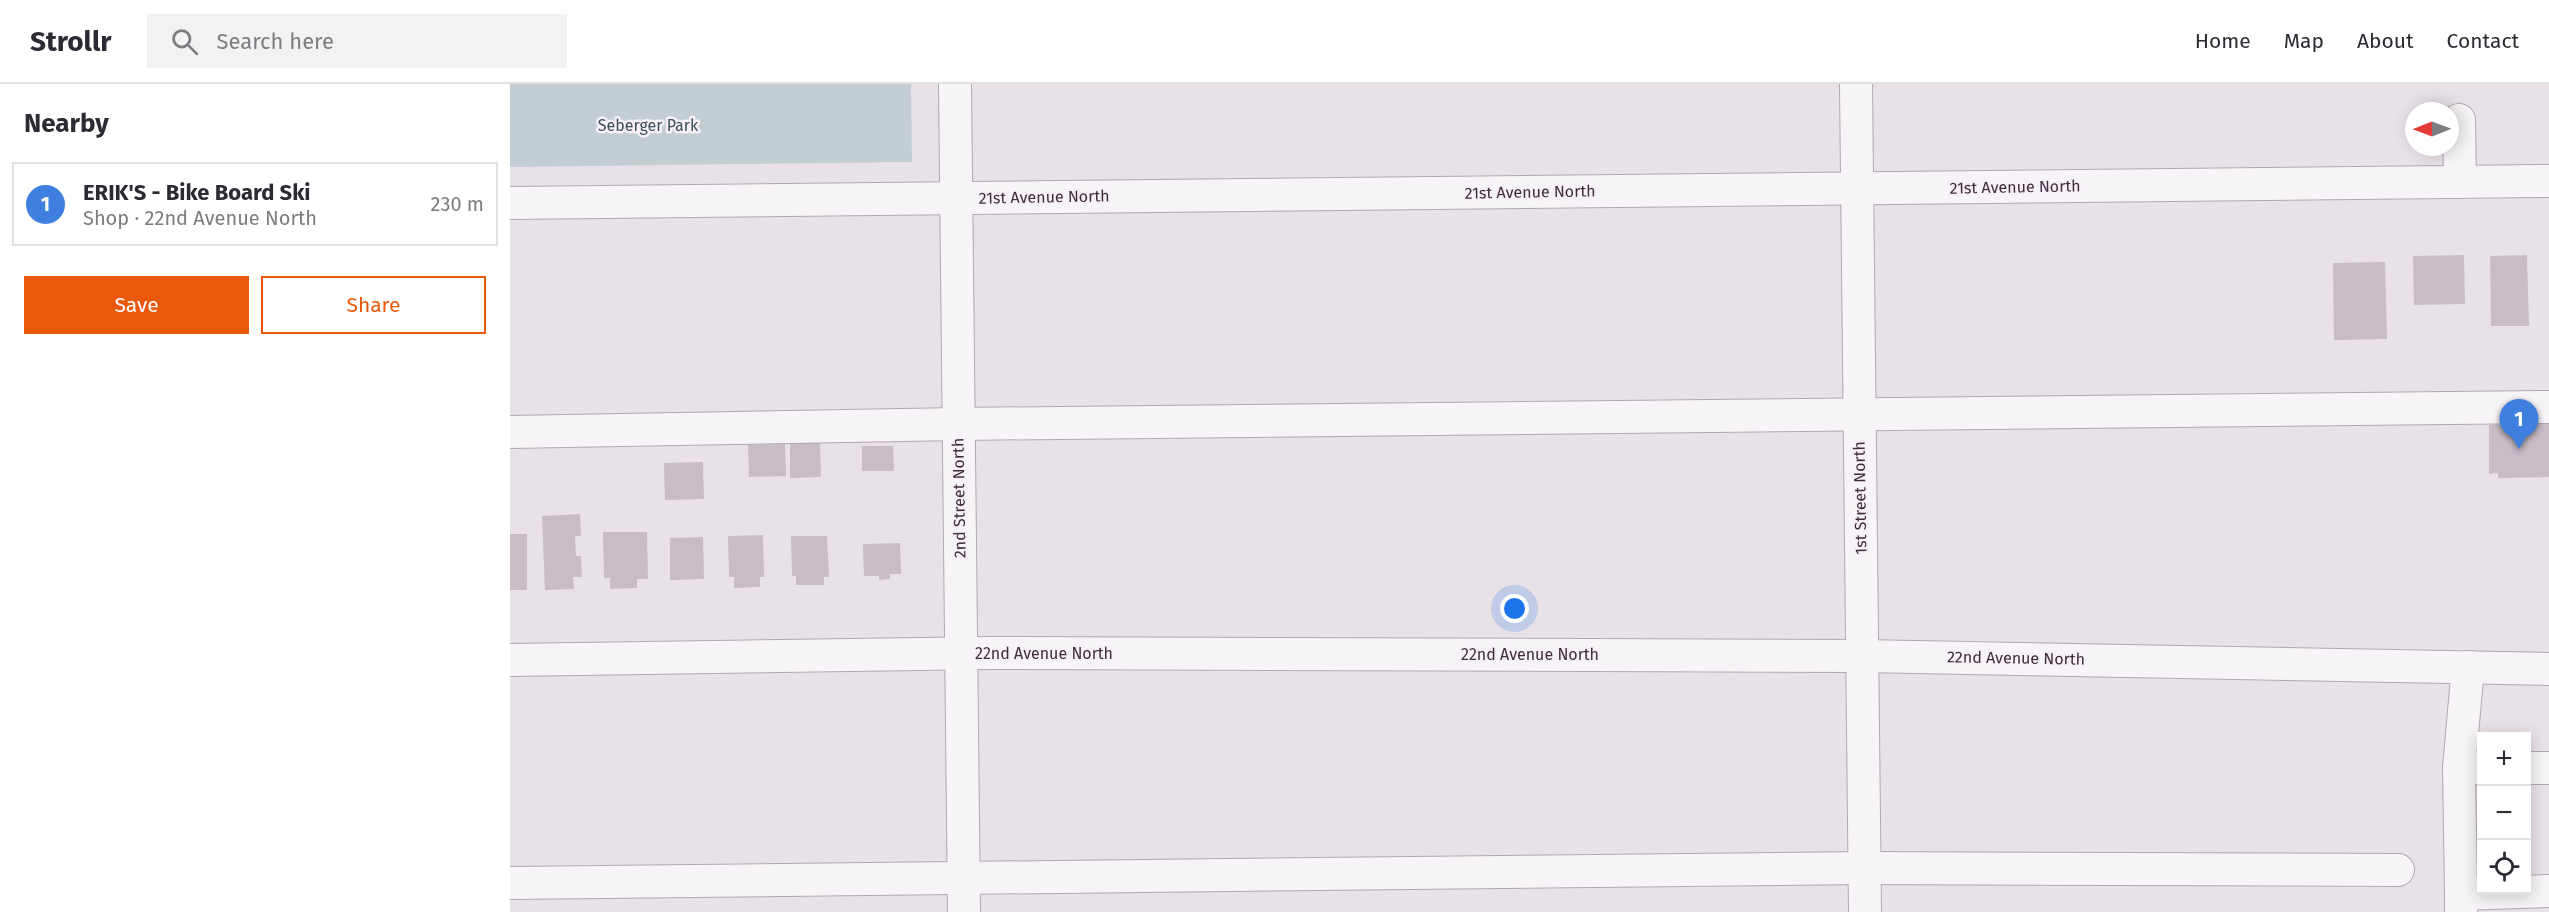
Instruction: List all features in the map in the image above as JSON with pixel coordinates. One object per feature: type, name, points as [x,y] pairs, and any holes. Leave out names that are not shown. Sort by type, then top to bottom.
[{"type":"street","name":"2nd Street North","points":[[954,84],[964,912]]},
{"type":"street","name":"1st Street North","points":[[1856,84],[1865,912]]},
{"type":"street","points":[[2459,120],[2460,182]]},
{"type":"street","name":"21st Avenue North","points":[[510,203],[2549,181]]},
{"type":"street","points":[[510,432],[958,424],[2549,407]]},
{"type":"street","name":"22nd Avenue North","points":[[510,660],[960,654],[1862,656],[2549,669]]},
{"type":"street","points":[[2468,667],[2470,768],[2461,903],[2549,891]]},
{"type":"street","points":[[2531,768],[2549,768]]},
{"type":"street","points":[[510,883],[1864,868],[2398,870]]},
{"type":"green space","name":"Seberger Park","points":[[510,84],[911,84],[912,162],[510,167]]},
{"type":"building","points":[[2464,255],[2465,304],[2414,305],[2413,256]]},
{"type":"building","points":[[2527,255],[2529,326],[2491,326],[2490,256]]},
{"type":"building","points":[[2385,262],[2387,339],[2334,340],[2333,263]]},
{"type":"building","points":[[2549,422],[2549,477],[2498,478],[2498,473],[2489,474],[2489,425]]},
{"type":"building","points":[[790,443],[820,443],[821,477],[790,478]]},
{"type":"building","points":[[785,444],[786,476],[749,477],[748,445]]},
{"type":"building","points":[[862,446],[893,446],[894,471],[862,471]]},
{"type":"building","points":[[703,462],[704,499],[665,500],[664,463]]},
{"type":"building","points":[[580,514],[581,536],[575,536],[576,556],[581,556],[582,577],[573,577],[574,589],[545,590],[542,516]]},
{"type":"building","points":[[603,532],[647,532],[648,579],[637,579],[637,588],[610,589],[610,578],[604,578]]},
{"type":"building","points":[[510,534],[527,534],[527,590],[510,590]]},
{"type":"building","points":[[763,535],[764,577],[760,577],[760,587],[734,588],[734,577],[729,577],[728,536]]},
{"type":"building","points":[[791,536],[827,536],[829,577],[824,577],[824,585],[796,585],[796,576],[792,576]]},
{"type":"building","points":[[703,537],[704,579],[670,580],[670,538]]},
{"type":"building","points":[[900,543],[901,574],[890,574],[890,579],[879,580],[879,576],[864,576],[863,544]]},
{"type":"place","name":"ERIK'S - Bike Board Ski","points":[[2519,449]]}]
